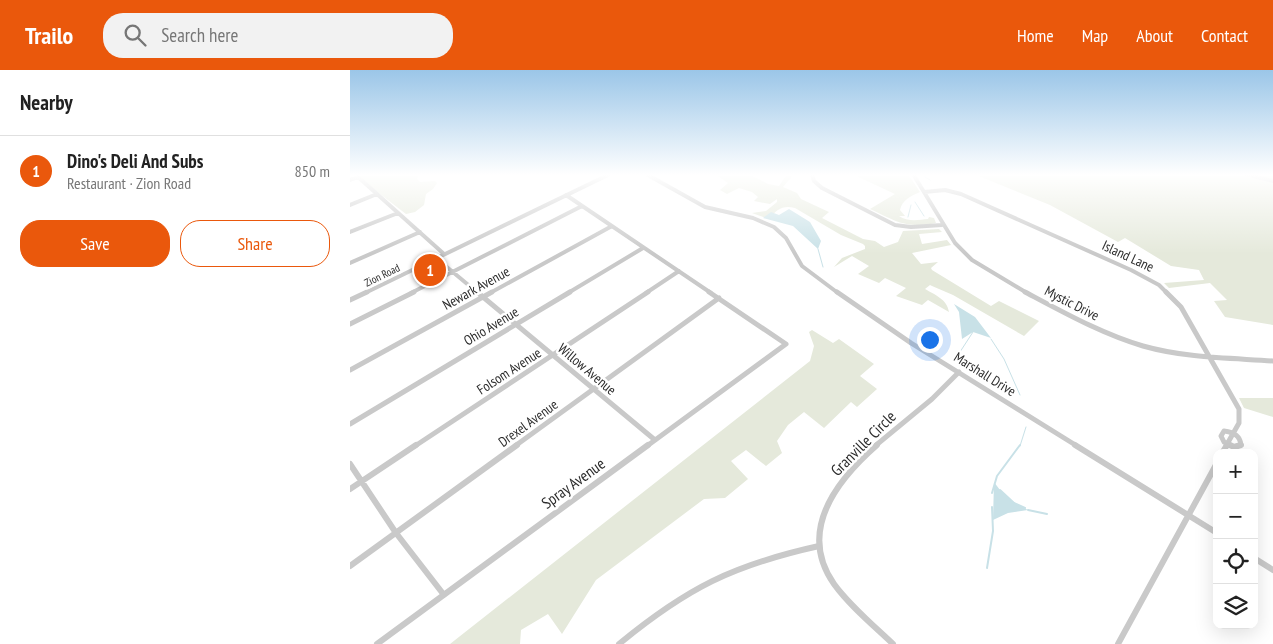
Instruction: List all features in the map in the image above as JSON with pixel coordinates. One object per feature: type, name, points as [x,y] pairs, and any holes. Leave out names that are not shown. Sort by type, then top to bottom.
[{"type":"street","points":[[385,201],[444,254]]},
{"type":"street","name":"Zion Road","points":[[350,300],[554,201]]},
{"type":"street","points":[[574,201],[719,298]]},
{"type":"street","name":"Marshall Drive","points":[[695,201],[705,206],[753,218],[774,227],[784,236],[798,260],[811,274],[911,343],[1213,530]]},
{"type":"street","points":[[847,201],[892,224],[911,228],[942,225]]},
{"type":"street","name":"Mystic Drive","points":[[929,201],[942,225],[958,247],[988,272],[1089,325],[1149,348],[1210,358],[1273,361]]},
{"type":"street","name":"Island Lane","points":[[975,201],[1150,280],[1168,292],[1179,304],[1239,409],[1240,420],[1224,449]]},
{"type":"street","points":[[350,324],[582,206]]},
{"type":"street","points":[[350,232],[398,213]]},
{"type":"street","name":"Newark Avenue","points":[[350,370],[612,226]]},
{"type":"street","points":[[350,263],[420,232]]},
{"type":"street","name":"Ohio Avenue","points":[[350,424],[644,248]]},
{"type":"street","name":"Willow Avenue","points":[[436,258],[655,440]]},
{"type":"street","name":"Folsom Avenue","points":[[350,489],[679,271]]},
{"type":"street","name":"Spray Avenue","points":[[377,644],[786,344],[719,298]]},
{"type":"street","name":"Drexel Avenue","points":[[350,566],[595,390],[719,298]]},
{"type":"street","name":"Granville Circle","points":[[893,644],[833,583],[823,563],[819,546],[820,523],[826,504],[852,470],[895,428],[936,396],[959,372]]},
{"type":"street","name":"Island Lane","points":[[1224,431],[1234,433],[1240,438],[1242,445],[1234,447],[1222,439],[1221,434],[1224,431]]},
{"type":"street","points":[[350,464],[396,532],[444,595]]},
{"type":"street","points":[[1118,644],[1213,471]]},
{"type":"street","points":[[620,644],[672,602],[716,576],[761,559],[819,546]]},
{"type":"street","points":[[1258,561],[1273,570]]},
{"type":"shaded area","points":[[389,201],[425,201],[424,205],[415,212],[406,214]]},
{"type":"shaded area","points":[[754,201],[774,201],[770,204]]},
{"type":"shaded area","points":[[805,201],[829,212],[822,218],[863,239],[875,241],[884,247],[898,242],[903,231],[939,229],[942,232],[919,234],[922,244],[947,240],[951,245],[912,253],[921,264],[938,262],[931,268],[932,270],[991,306],[999,301],[1039,321],[1024,336],[953,295],[930,285],[925,289],[943,301],[949,312],[928,300],[922,305],[896,296],[906,288],[885,278],[879,283],[858,274],[869,266],[852,256],[834,267],[842,258],[865,249],[863,244],[841,235],[795,208],[787,207],[780,209],[769,219],[752,213],[766,211],[777,202]]},
{"type":"shaded area","points":[[884,201],[905,201],[900,210],[905,216],[899,216],[913,220],[928,219],[929,217],[934,218],[936,223],[916,225],[901,223],[870,209]]},
{"type":"shaded area","points":[[1040,201],[1273,201],[1273,325],[1225,317],[1214,301],[1227,300],[1210,283],[1169,288],[1164,283],[1204,280],[1199,270],[1171,266],[1125,238],[1118,242]]},
{"type":"shaded area","points":[[812,330],[833,343],[839,339],[874,364],[860,376],[877,389],[857,407],[851,402],[824,428],[804,412],[788,425],[777,441],[782,453],[766,466],[746,450],[731,461],[748,479],[725,498],[704,499],[596,580],[562,634],[548,614],[521,630],[520,644],[450,644],[810,361],[814,346],[809,332]]},
{"type":"shaded area","points":[[1239,398],[1273,398],[1273,417],[1244,408]]},
{"type":"water","points":[[789,209],[810,222],[821,241],[818,249],[793,226],[763,218],[771,212],[779,215]]},
{"type":"water","points":[[954,304],[975,317],[991,338],[973,332],[962,339],[959,312]]},
{"type":"water","points":[[994,482],[1009,498],[1028,510],[1008,513],[993,520]]},
{"type":"waterway","points":[[915,202],[924,216]]},
{"type":"waterway","points":[[908,217],[911,205]]},
{"type":"waterway","points":[[818,249],[823,267]]},
{"type":"waterway","points":[[958,355],[973,332]]},
{"type":"waterway","points":[[991,339],[1004,359],[1020,395]]},
{"type":"waterway","points":[[1020,446],[1026,427]]},
{"type":"waterway","points":[[992,493],[997,476],[1020,445]]},
{"type":"waterway","points":[[1000,490],[1014,503],[1025,508]]},
{"type":"waterway","points":[[987,568],[993,531],[992,507]]},
{"type":"waterway","points":[[1028,510],[1047,514]]},
{"type":"place","name":"Dino's Deli And Subs","points":[[430,270]]}]
